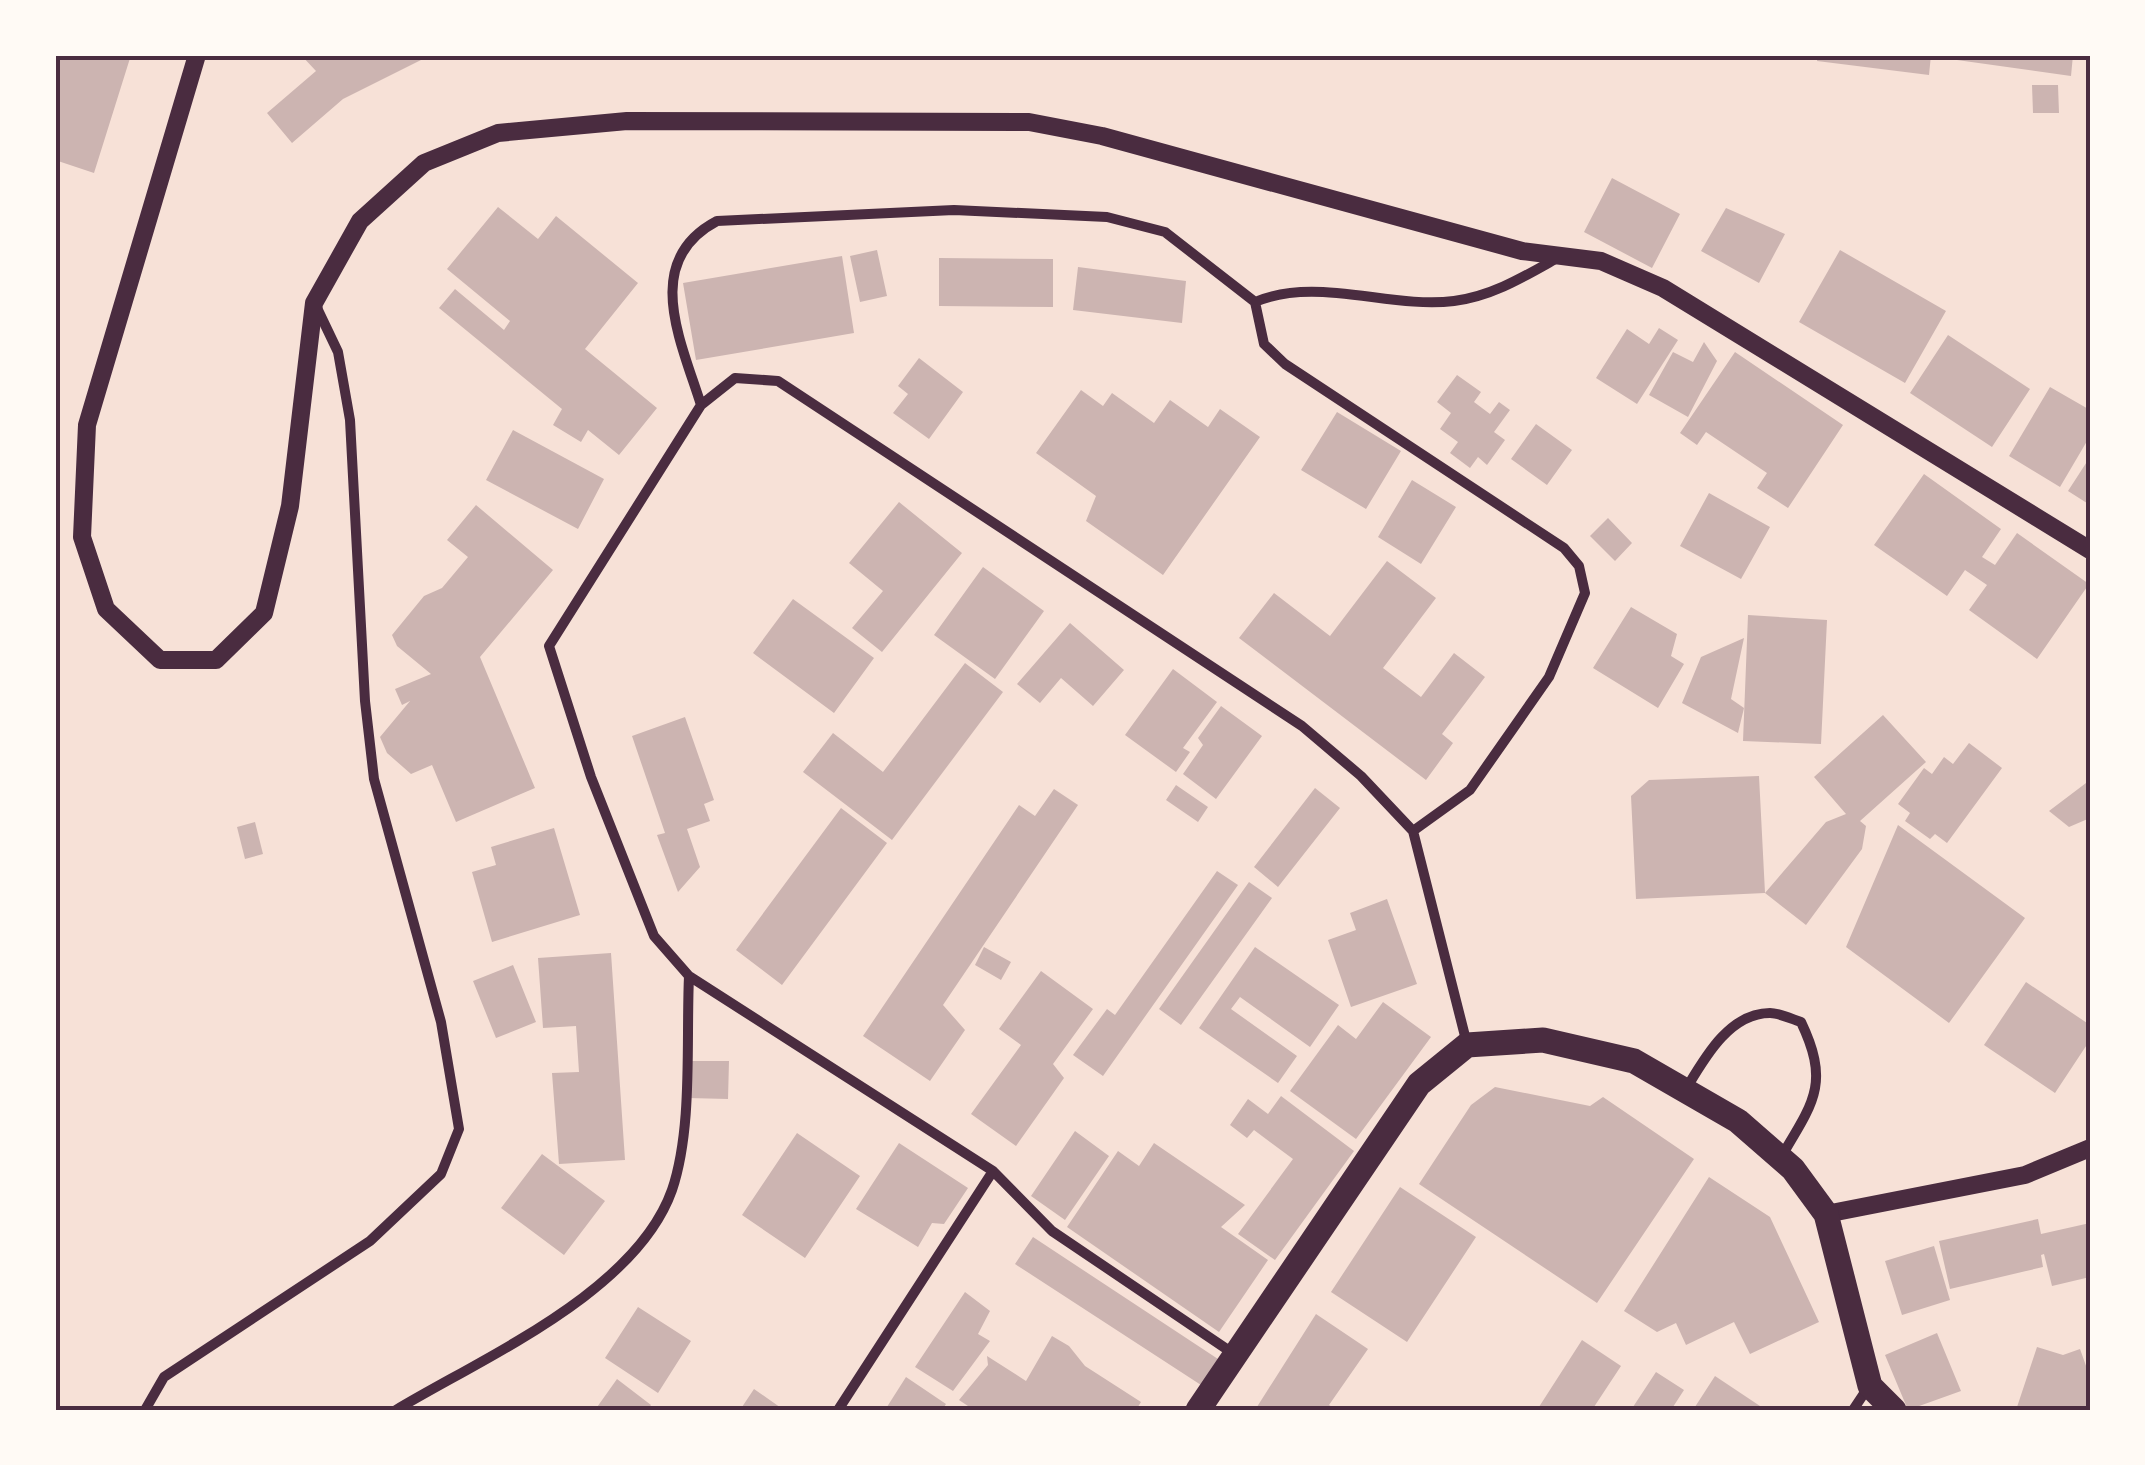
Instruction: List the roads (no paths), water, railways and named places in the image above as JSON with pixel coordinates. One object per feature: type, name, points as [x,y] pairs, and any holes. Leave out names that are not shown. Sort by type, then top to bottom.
[{"type":"main road","points":[[1198,1410],[1419,1084],[1467,1045],[1543,1040],[1634,1061],[1738,1121],[1780,1158],[1826,1214],[1870,1386],[1894,1410]]},
{"type":"street","points":[[196,55],[87,425],[82,537],[106,609],[160,660],[216,660],[264,613],[290,506],[314,303],[360,221],[424,163],[498,133],[627,121],[1029,122],[1102,136],[1522,251],[1600,262],[1663,288],[2090,550]]},
{"type":"street","points":[[701,404],[672,314],[675,263],[692,234],[717,221],[954,210],[1107,216],[1164,232],[1255,302],[1264,344],[1286,364],[1564,548],[1579,566],[1584,593],[1548,677],[1470,790],[1413,831]]},
{"type":"street","points":[[1255,302],[1292,293],[1450,302],[1488,295],[1560,256]]},
{"type":"street","points":[[145,1410],[164,1377],[370,1240],[441,1174],[459,1128],[441,1022],[374,779],[365,701],[350,420],[338,352],[314,303]]},
{"type":"street","points":[[1236,1355],[1052,1231],[993,1171],[689,976],[654,936],[590,776],[548,646],[701,404],[735,378],[778,382],[1302,726],[1361,776],[1413,831],[1467,1045]]},
{"type":"street","points":[[396,1410],[615,1273],[649,1234],[672,1190],[682,1137],[689,976]]},
{"type":"street","points":[[1685,1090],[1711,1048],[1740,1022],[1770,1013],[1801,1022],[1818,1056],[1817,1087],[1780,1158]]},
{"type":"street","points":[[1826,1214],[2025,1175],[2090,1148]]},
{"type":"street","points":[[838,1410],[993,1171]]},
{"type":"street","points":[[1853,1410],[1870,1386]]}]
